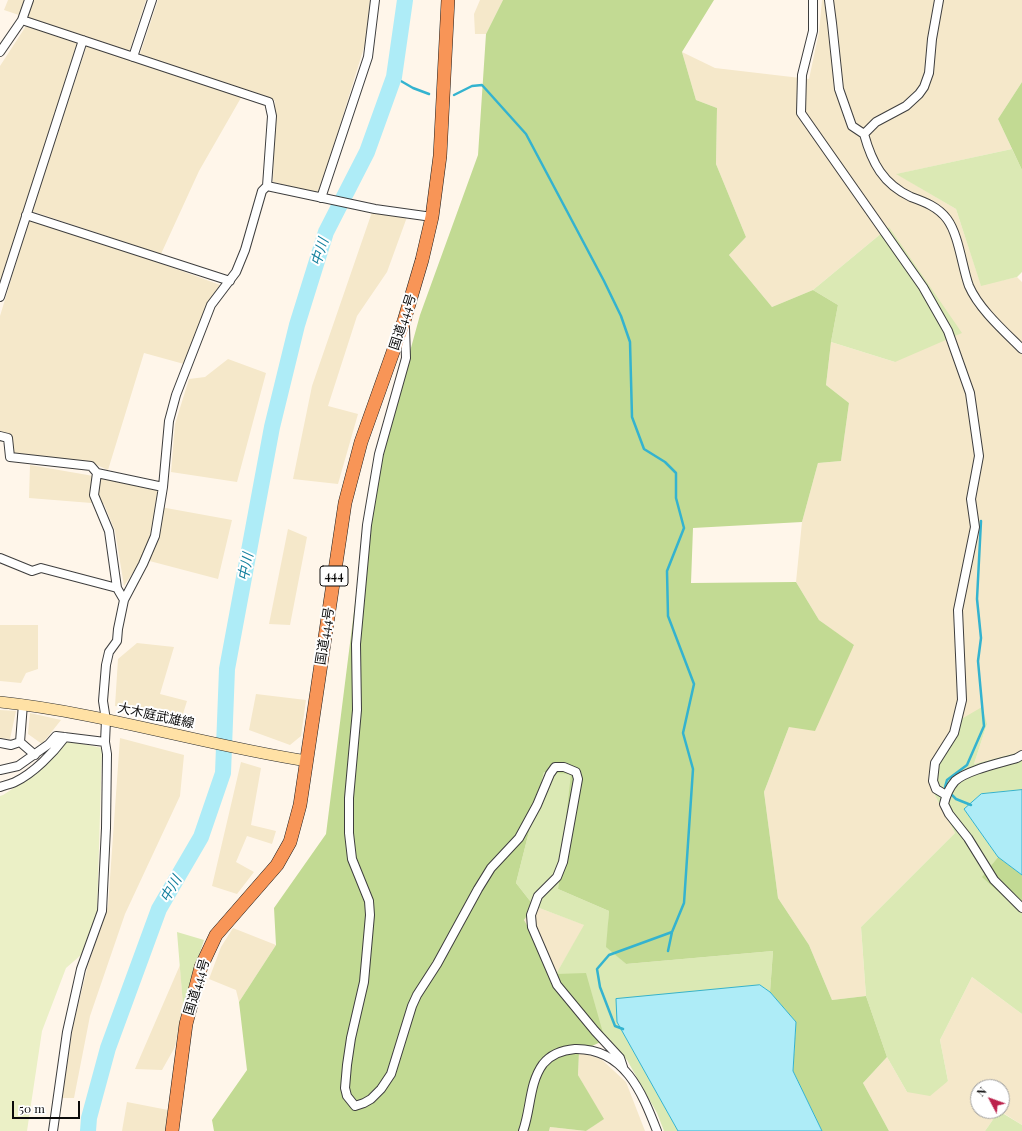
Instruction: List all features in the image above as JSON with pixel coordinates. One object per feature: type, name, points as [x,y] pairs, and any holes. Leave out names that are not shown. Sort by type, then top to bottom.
[{"type":"highway","name":"国道444号","points":[[172,1131],[186,1024],[201,968],[216,935],[277,865],[290,842],[300,805],[345,503],[361,442],[404,321],[422,260],[432,217],[440,156],[448,0]]},
{"type":"main road","name":"大木庭武雄線","points":[[0,702],[24,704],[267,755],[306,761]]},
{"type":"street","points":[[0,52],[22,20],[29,0]]},
{"type":"street","points":[[133,57],[152,0]]},
{"type":"street","points":[[321,198],[368,57],[375,0]]},
{"type":"street","points":[[813,0],[813,31],[802,75],[801,113],[923,287],[948,331],[970,393],[979,456],[972,499],[975,527],[958,610],[962,700],[954,733],[935,763],[932,781],[936,789],[946,795]]},
{"type":"street","points":[[829,0],[839,88],[852,126],[864,134],[868,150],[878,171],[891,185],[907,195],[938,209],[948,220],[970,286],[979,304],[1022,349]]},
{"type":"street","points":[[864,134],[876,122],[906,106],[924,87],[929,73],[932,39],[939,0]]},
{"type":"street","points":[[22,20],[269,102],[272,116],[267,186],[262,191],[245,250],[236,272],[211,305],[176,394],[170,421],[163,487],[155,536],[143,564],[124,600],[117,641],[109,652],[106,665],[103,701],[106,720],[105,742],[107,754],[106,828],[102,910],[81,969],[67,1032],[52,1131]]},
{"type":"street","points":[[0,297],[84,40]]},
{"type":"street","points":[[267,186],[375,209],[432,217]]},
{"type":"street","points":[[26,215],[230,281]]},
{"type":"street","points":[[404,321],[406,358],[379,454],[368,525],[356,644],[357,710],[349,798],[349,833],[352,859],[369,902],[370,915],[364,982],[350,1038],[345,1088],[347,1096],[355,1106],[364,1103],[371,1099],[381,1089],[391,1074],[412,1006],[417,995],[437,964],[491,868],[519,838],[537,806],[550,774],[556,767],[564,767],[576,772],[578,779],[563,862],[557,877],[538,896],[531,915],[532,928],[557,985],[620,1058],[623,1067]]},
{"type":"street","points":[[0,436],[8,438],[10,457],[91,466],[97,473],[163,487]]},
{"type":"street","points":[[97,473],[94,495],[109,530],[117,588],[124,600]]},
{"type":"street","points":[[0,558],[32,571],[41,568],[117,588]]},
{"type":"street","points":[[20,742],[24,704]]},
{"type":"street","points":[[0,770],[18,766],[48,744],[56,736],[105,742]]},
{"type":"street","points":[[0,787],[16,782],[36,767],[54,751],[65,737]]},
{"type":"street","points":[[0,743],[11,745],[20,742]]},
{"type":"street","points":[[20,742],[35,754]]},
{"type":"street","points":[[1022,755],[1018,758],[974,771],[956,780],[950,787],[944,804],[949,814],[968,838],[994,880],[1022,908]]},
{"type":"street","points":[[523,1131],[534,1082],[543,1064],[553,1055],[566,1050],[587,1049],[608,1056],[623,1067],[637,1085],[657,1131]]},
{"type":"shaded area","points":[[8,0],[146,0],[129,52],[4,10]]},
{"type":"shaded area","points":[[158,0],[370,0],[366,41],[319,193],[273,182],[275,101],[140,54]]},
{"type":"shaded area","points":[[480,0],[503,0],[486,34],[475,34],[474,14]]},
{"type":"shaded area","points":[[822,0],[1022,0],[1022,82],[998,119],[1012,149],[897,174],[956,209],[981,285],[1017,277],[1022,282],[1022,755],[1016,753],[974,764],[987,724],[931,788],[955,833],[861,927],[866,996],[832,1000],[809,945],[778,898],[764,792],[789,727],[854,646],[819,620],[796,582],[802,522],[818,463],[841,461],[849,403],[826,385],[831,342],[895,362],[889,227],[813,290],[772,307],[729,255],[746,237],[716,164],[717,108],[696,100],[682,52],[715,68],[809,79],[819,32]]},
{"type":"shaded area","points":[[26,26],[79,42],[0,289],[0,66]]},
{"type":"shaded area","points":[[87,45],[242,96],[199,171],[161,254],[31,211]]},
{"type":"shaded area","points":[[372,212],[407,217],[387,272],[357,316],[328,406],[358,414],[338,484],[293,479],[312,386]]},
{"type":"shaded area","points":[[29,220],[157,262],[223,286],[207,303],[184,364],[144,353],[108,470],[90,462],[14,453],[12,435],[0,431],[0,316]]},
{"type":"shaded area","points":[[228,359],[266,373],[237,482],[171,472],[175,424],[189,379],[205,377]]},
{"type":"shaded area","points":[[30,465],[105,478],[158,490],[155,506],[232,520],[218,579],[142,559],[124,586],[115,531],[104,504],[29,498]]},
{"type":"shaded area","points":[[288,529],[307,537],[290,625],[269,624]]},
{"type":"shaded area","points":[[0,625],[38,625],[38,669],[26,673],[21,683],[0,681]]},
{"type":"shaded area","points":[[137,643],[174,647],[160,694],[187,701],[182,717],[115,706],[118,659]]},
{"type":"shaded area","points":[[256,694],[306,700],[301,736],[290,745],[249,730]]},
{"type":"shaded area","points":[[0,710],[16,711],[10,739],[0,738]]},
{"type":"shaded area","points":[[30,713],[61,720],[42,744],[28,734]]},
{"type":"shaded area","points":[[120,738],[184,755],[180,796],[125,914],[90,1016],[74,1098],[62,1098],[73,1026],[88,965],[108,906]]},
{"type":"shaded area","points":[[241,762],[261,768],[251,825],[276,831],[272,844],[247,836],[236,862],[254,872],[237,894],[212,886]]},
{"type":"shaded area","points":[[534,906],[585,925],[556,974],[524,920]]},
{"type":"shaded area","points":[[233,928],[276,945],[239,1002],[236,990],[209,979],[221,947]]},
{"type":"shaded area","points":[[180,965],[183,1005],[175,1047],[162,1070],[135,1069]]},
{"type":"shaded area","points":[[972,977],[1022,1014],[1022,1125],[1010,1117],[1010,1079],[970,1079],[970,1119],[993,1119],[985,1131],[889,1131],[863,1083],[887,1057],[907,1092],[948,1081],[940,1040]]},
{"type":"shaded area","points":[[579,1052],[601,1059],[626,1082],[645,1131],[586,1131],[603,1119],[578,1075]]},
{"type":"shaded area","points":[[127,1102],[168,1110],[165,1131],[122,1131]]},
{"type":"shaded area","points":[[550,1127],[586,1131],[549,1131]]},
{"type":"green space","points":[[503,0],[714,0],[682,52],[696,100],[717,108],[716,164],[746,237],[729,255],[772,307],[813,290],[838,305],[831,342],[826,385],[849,403],[841,461],[818,463],[802,522],[693,528],[691,583],[796,582],[819,620],[854,645],[815,731],[789,727],[764,792],[778,898],[809,945],[832,1000],[866,996],[887,1057],[863,1083],[889,1131],[822,1131],[793,1071],[796,1022],[770,992],[773,951],[626,964],[606,947],[609,911],[558,889],[571,774],[544,772],[516,883],[534,906],[524,920],[556,974],[586,973],[605,1040],[579,1052],[578,1075],[604,1119],[586,1131],[550,1127],[549,1131],[214,1131],[212,1120],[247,1070],[239,1002],[276,945],[274,908],[326,834],[367,508],[420,315],[478,155],[486,34]]},
{"type":"green space","points":[[1022,82],[1022,170],[998,119]]},
{"type":"green space","points":[[1012,149],[1022,170],[1022,272],[1017,277],[981,286],[956,209],[896,174]]},
{"type":"green space","points":[[889,227],[962,333],[895,362],[831,342],[838,305],[813,290]]},
{"type":"green space","points":[[982,707],[987,724],[974,764],[1016,753],[1022,755],[1022,790],[981,794],[964,809],[998,857],[983,877],[1022,913],[1022,1014],[972,977],[940,1040],[948,1081],[930,1096],[907,1092],[887,1057],[866,996],[861,927],[955,833],[931,788],[932,765],[958,721]]},
{"type":"green space","points":[[68,741],[102,748],[97,913],[81,955],[66,968],[42,1031],[27,1131],[0,1131],[0,796],[40,771]]},
{"type":"green space","points":[[544,772],[572,773],[558,889],[609,911],[607,947],[626,964],[773,951],[770,992],[760,985],[617,1022],[678,1131],[664,1131],[657,1113],[627,1060],[605,1040],[556,974],[584,925],[534,906],[516,883]]},
{"type":"green space","points":[[998,857],[1022,875],[1022,913],[982,877]]},
{"type":"green space","points":[[177,932],[204,940],[183,1005]]},
{"type":"green space","points":[[1010,1118],[1022,1125],[1022,1131],[985,1131],[993,1119],[1010,1119]]},
{"type":"water","points":[[1022,790],[1022,875],[998,857],[964,809],[981,794]]},
{"type":"water","points":[[760,985],[770,992],[796,1022],[793,1071],[822,1131],[678,1131],[617,1022],[616,999]]},
{"type":"waterway","name":"中川","points":[[88,1131],[89,1118],[108,1048],[159,909],[201,837],[223,773],[227,669],[272,427],[297,325],[326,232],[367,152],[394,77],[405,0]]},
{"type":"waterway","points":[[394,77],[413,88],[429,94]]},
{"type":"waterway","points":[[454,95],[472,86],[482,85],[526,134],[621,316],[630,342],[632,417],[644,449],[665,462],[676,473],[676,498],[684,528],[667,571],[668,616],[694,684],[683,733],[693,769],[684,903],[672,932],[668,951]]},
{"type":"waterway","points":[[947,789],[945,787],[947,780],[967,765],[984,726],[978,661],[981,638],[977,599],[981,521]]},
{"type":"waterway","points":[[950,793],[956,799],[971,805]]},
{"type":"waterway","points":[[623,1029],[615,1026],[600,987],[597,969],[609,955],[672,932]]}]
